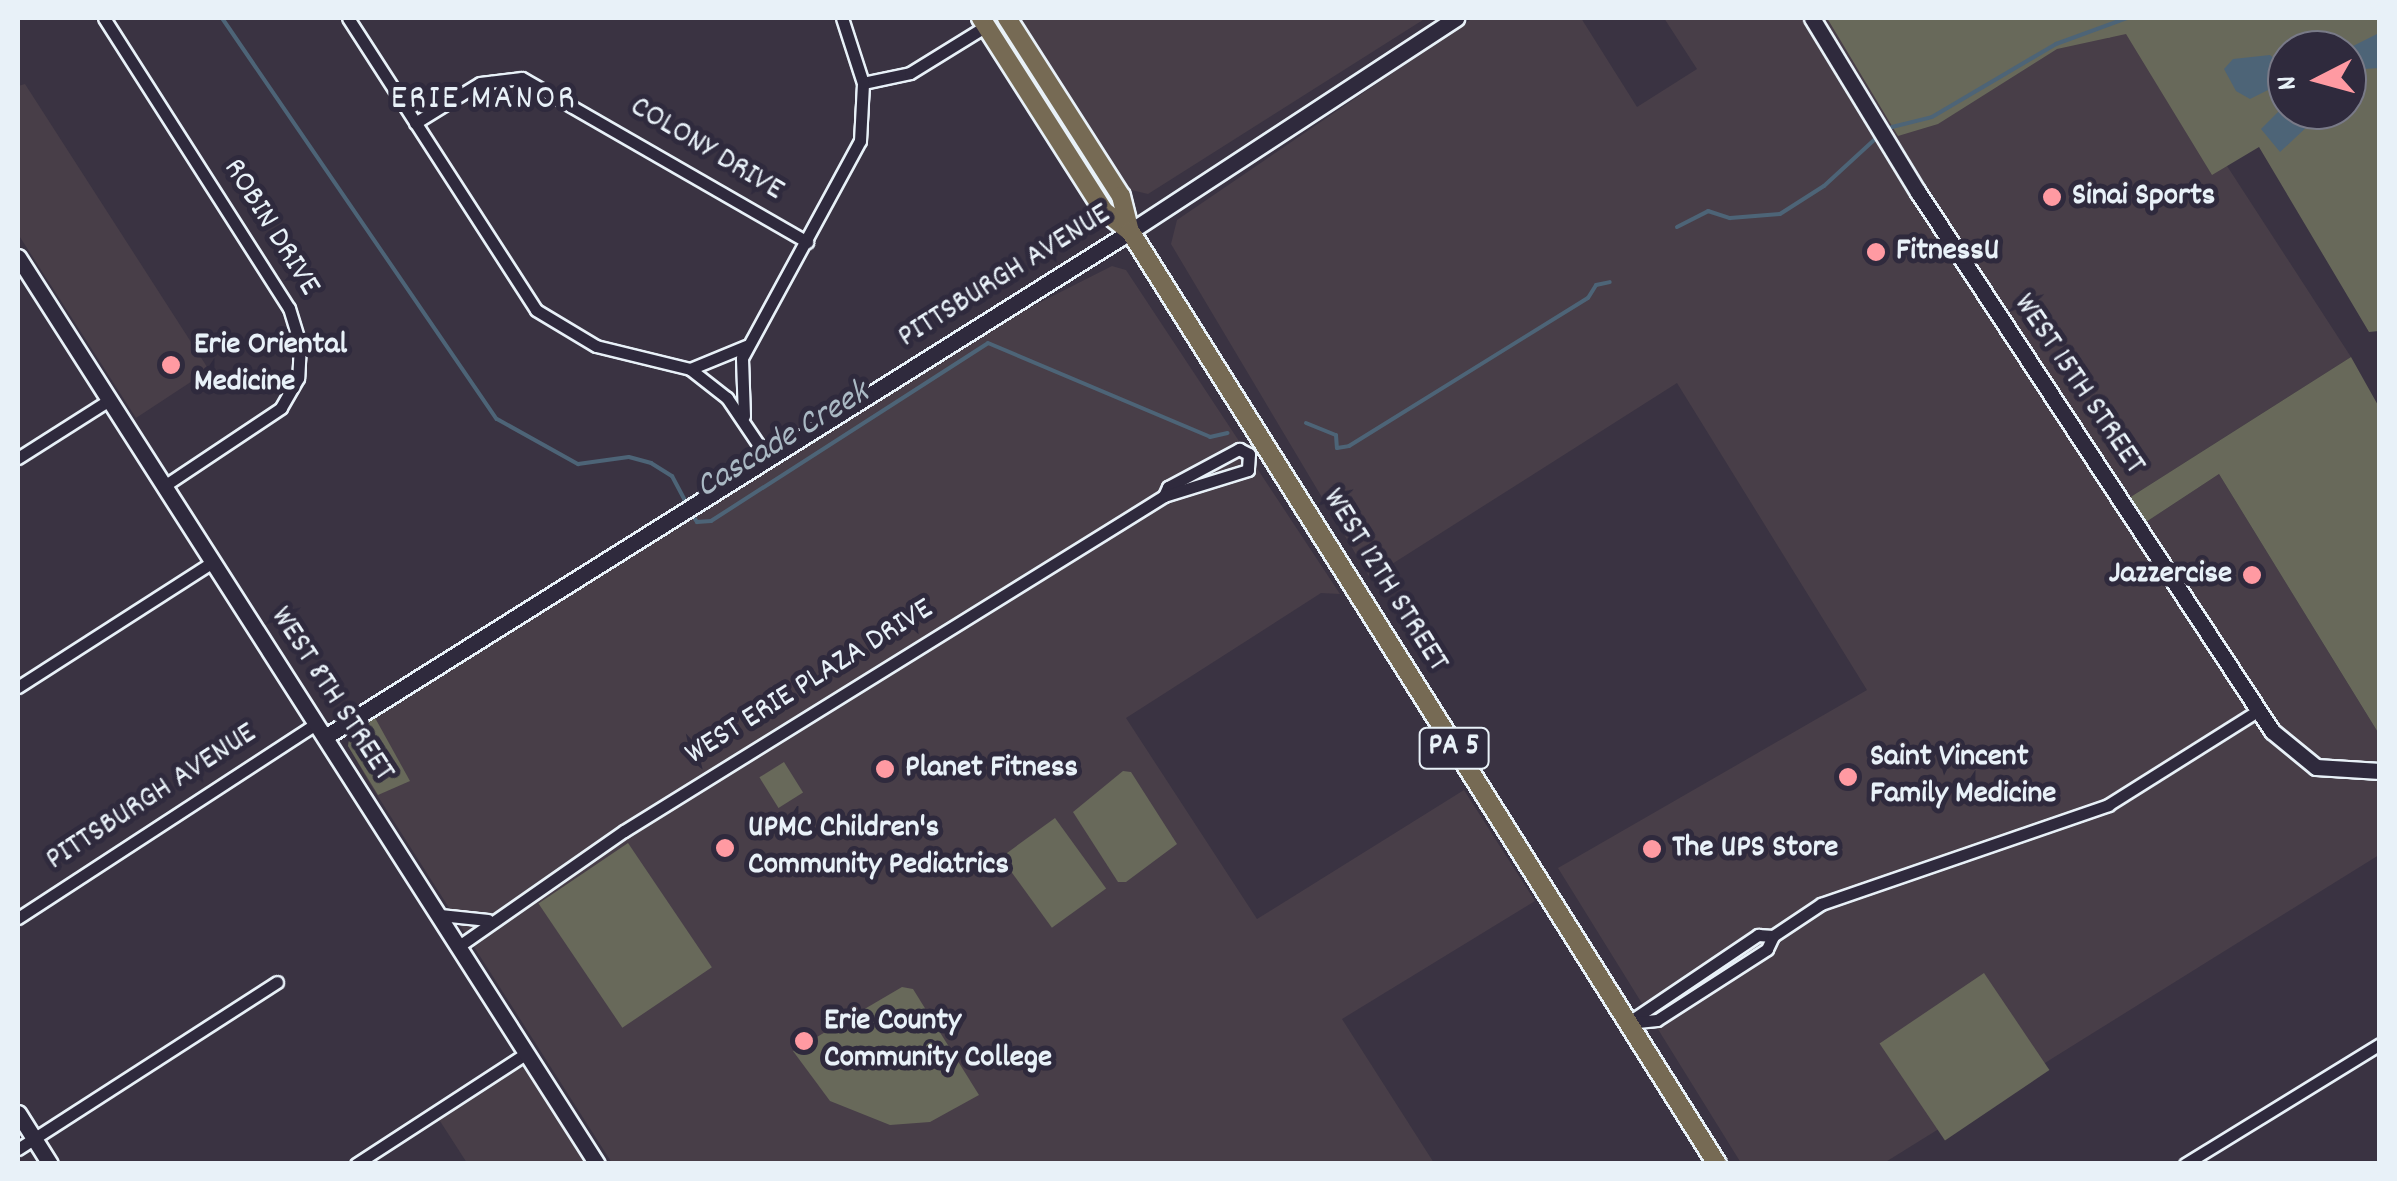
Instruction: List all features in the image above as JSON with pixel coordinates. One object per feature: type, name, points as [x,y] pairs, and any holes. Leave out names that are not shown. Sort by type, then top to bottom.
[{"type":"main road","name":"WEST 12TH STREET","points":[[1008,18],[1121,196],[1130,232],[1257,450],[1717,1164]]},
{"type":"main road","name":"WEST 12TH STREET","points":[[984,22],[1103,209],[1130,232]]},
{"type":"street","name":"ROBIN DRIVE","points":[[104,18],[289,308],[300,344],[298,378],[280,408],[164,486]]},
{"type":"street","points":[[348,18],[514,281],[549,323],[596,346],[690,369],[745,420],[768,457]]},
{"type":"street","points":[[745,420],[740,378],[749,343],[855,156],[863,83],[842,18]]},
{"type":"street","name":"PITTSBURGH AVENUE","points":[[18,918],[680,514],[1130,232],[1456,18]]},
{"type":"street","name":"WEST 15TH STREET","points":[[1812,18],[1928,207],[2257,711],[2288,750],[2316,767],[2380,772]]},
{"type":"street","points":[[863,83],[910,73],[984,22]]},
{"type":"street","name":"COLONY DRIVE","points":[[415,123],[480,83],[522,78],[807,242]]},
{"type":"street","name":"WEST 8TH STREET","points":[[18,257],[596,1164]]},
{"type":"street","points":[[690,369],[733,356],[749,343]]},
{"type":"street","points":[[18,458],[110,400]]},
{"type":"street","name":"WEST ERIE PLAZA DRIVE","points":[[459,946],[488,920],[1164,496],[1248,470],[1257,450],[1236,450],[1168,487],[1164,496]]},
{"type":"street","points":[[18,687],[214,562]]},
{"type":"street","points":[[1628,1023],[1657,1020],[1767,949],[1772,936],[1832,900],[2108,805],[2257,711]]},
{"type":"street","points":[[440,916],[488,920]]},
{"type":"street","points":[[18,1149],[277,982]]},
{"type":"street","points":[[2185,1164],[2380,1044]]},
{"type":"street","points":[[356,1164],[527,1053]]},
{"type":"street","points":[[18,1113],[50,1164]]},
{"type":"street","points":[[2205,1152],[2212,1164]]},
{"type":"shaded area","points":[[1018,18],[1426,18],[1148,194],[1127,189]]},
{"type":"shaded area","points":[[1473,18],[1581,18],[1637,107],[1697,69],[1664,18],[2131,18],[2351,357],[2129,498],[2146,522],[2219,474],[2379,734],[2379,855],[1884,1163],[1741,1163],[1558,868],[1867,690],[1677,383],[1370,578],[1171,244],[1177,220]]},
{"type":"shaded area","points":[[25,84],[209,370],[136,418],[18,234],[18,86]]},
{"type":"shaded area","points":[[1112,266],[1126,270],[1340,594],[1321,593],[1126,718],[1257,919],[1464,790],[1535,901],[1342,1019],[1434,1163],[612,1163],[370,784],[348,746],[350,732],[991,327]]},
{"type":"shaded area","points":[[523,1064],[585,1163],[467,1163],[438,1118]]},
{"type":"green space","points":[[1827,18],[2379,18],[2379,331],[2369,332],[2259,147],[2212,175],[2126,34],[2057,49],[1938,124],[1898,136]]},
{"type":"green space","points":[[2351,357],[2379,407],[2379,734],[2219,474],[2146,522],[2129,498]]},
{"type":"green space","points":[[374,716],[410,781],[378,795],[348,746],[350,732]]},
{"type":"green space","points":[[784,762],[803,793],[778,808],[759,777]]},
{"type":"green space","points":[[1123,771],[1131,772],[1177,844],[1126,882],[1118,882],[1073,812]]},
{"type":"green space","points":[[1055,818],[1106,888],[1052,928],[1001,857]]},
{"type":"green space","points":[[628,843],[712,967],[622,1028],[538,903]]},
{"type":"green space","points":[[1984,973],[2049,1070],[1945,1140],[1880,1043]]},
{"type":"green space","points":[[902,987],[913,989],[979,1095],[930,1122],[890,1125],[830,1101],[793,1051]]},
{"type":"water","points":[[2379,33],[2379,68],[2367,69],[2367,39]]},
{"type":"water","points":[[2267,55],[2267,90],[2250,99],[2236,91],[2224,69],[2233,59]]},
{"type":"water","points":[[2267,123],[2267,130],[2304,130],[2280,152],[2261,129]]},
{"type":"waterway","name":"Cascade Creek","points":[[222,18],[497,419],[578,464],[629,457],[651,463],[672,476],[687,504]]},
{"type":"waterway","name":"Cascade Creek","points":[[1892,127],[1932,117],[2056,44],[2127,18]]},
{"type":"waterway","name":"Cascade Creek","points":[[1677,227],[1708,211],[1730,218],[1780,214],[1824,186],[1874,140]]},
{"type":"waterway","name":"Cascade Creek","points":[[1306,423],[1336,435],[1337,448],[1349,446],[1588,298],[1596,285],[1610,282]]},
{"type":"waterway","name":"Cascade Creek","points":[[691,513],[697,522],[711,521],[988,343],[1210,437],[1228,433]]},
{"type":"place","name":"Sinai Sports","points":[[2052,197]]},
{"type":"place","name":"FitnessU","points":[[1876,252]]},
{"type":"place","name":"Erie Oriental Medicine","points":[[171,365]]},
{"type":"place","name":"Jazzercise","points":[[2252,575]]},
{"type":"place","name":"Planet Fitness","points":[[885,769]]},
{"type":"place","name":"Saint Vincent Family Medicine","points":[[1848,777]]},
{"type":"place","name":"UPMC Children's Community Pediatrics","points":[[725,848]]},
{"type":"place","name":"The UPS Store","points":[[1652,849]]},
{"type":"place","name":"Erie County Community College","points":[[804,1041]]},
{"type":"district","name":"ERIE MANOR","points":[[484,100]]}]
